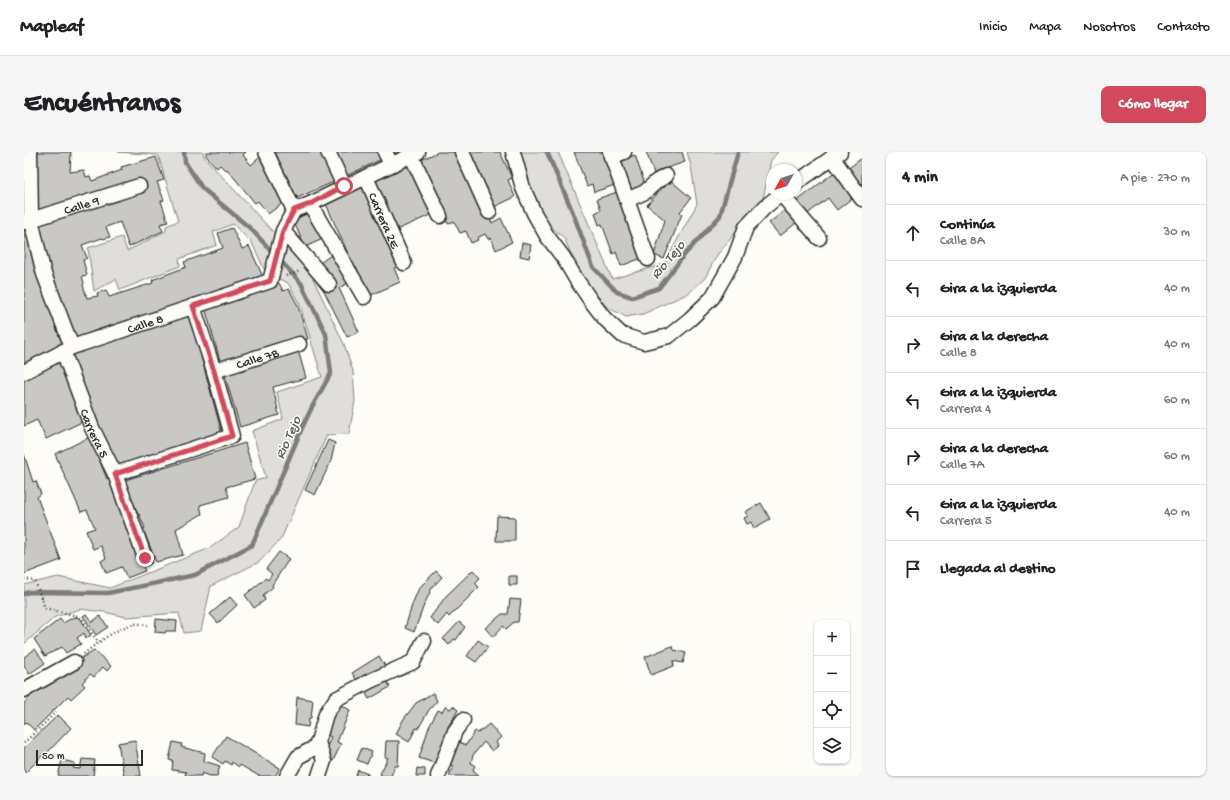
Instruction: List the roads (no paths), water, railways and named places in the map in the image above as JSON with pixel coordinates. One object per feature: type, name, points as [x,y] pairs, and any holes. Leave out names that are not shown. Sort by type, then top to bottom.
[{"type":"street","name":"Carrera 5","points":[[30,152],[27,221],[92,428],[115,474],[145,558]]},
{"type":"street","points":[[266,152],[294,210]]},
{"type":"street","points":[[328,152],[344,186]]},
{"type":"street","points":[[462,152],[489,212]]},
{"type":"street","points":[[513,152],[523,188],[534,214],[591,302],[605,319],[622,335],[644,342],[669,336],[712,298],[735,257],[746,227],[774,200]]},
{"type":"street","points":[[328,284],[282,235],[294,210],[310,204],[366,176],[388,158],[415,154],[440,216]]},
{"type":"street","points":[[615,154],[627,200],[648,259]]},
{"type":"street","points":[[802,179],[836,154],[862,200]]},
{"type":"street","name":"Carrera 2E","points":[[366,176],[404,263]]},
{"type":"street","points":[[627,200],[646,192],[657,181],[666,176]]},
{"type":"street","name":"Calle 9","points":[[27,221],[139,186]]},
{"type":"street","points":[[786,200],[819,238]]},
{"type":"street","points":[[310,204],[364,297]]},
{"type":"street","name":"Calle 8","points":[[24,372],[67,349],[275,277],[282,235]]},
{"type":"street","points":[[115,474],[232,436],[214,371],[193,306]]},
{"type":"street","name":"Calle 7B","points":[[214,371],[299,344]]},
{"type":"street","points":[[287,776],[298,757],[314,748],[318,742],[326,714],[336,699],[370,681],[412,662],[424,641]]},
{"type":"street","points":[[24,690],[74,662]]},
{"type":"street","points":[[438,776],[455,731],[463,720]]},
{"type":"street","points":[[318,742],[324,761],[319,776]]},
{"type":"waterway","name":"Rio Tejo","points":[[24,594],[28,592],[108,593],[195,575],[252,545],[302,428],[331,373],[326,334],[301,283],[251,229],[202,188],[185,162],[184,152]]},
{"type":"waterway","name":"Rio Tejo","points":[[547,152],[573,213],[593,267],[617,292],[632,297],[659,288],[685,254],[720,216],[738,152]]}]
